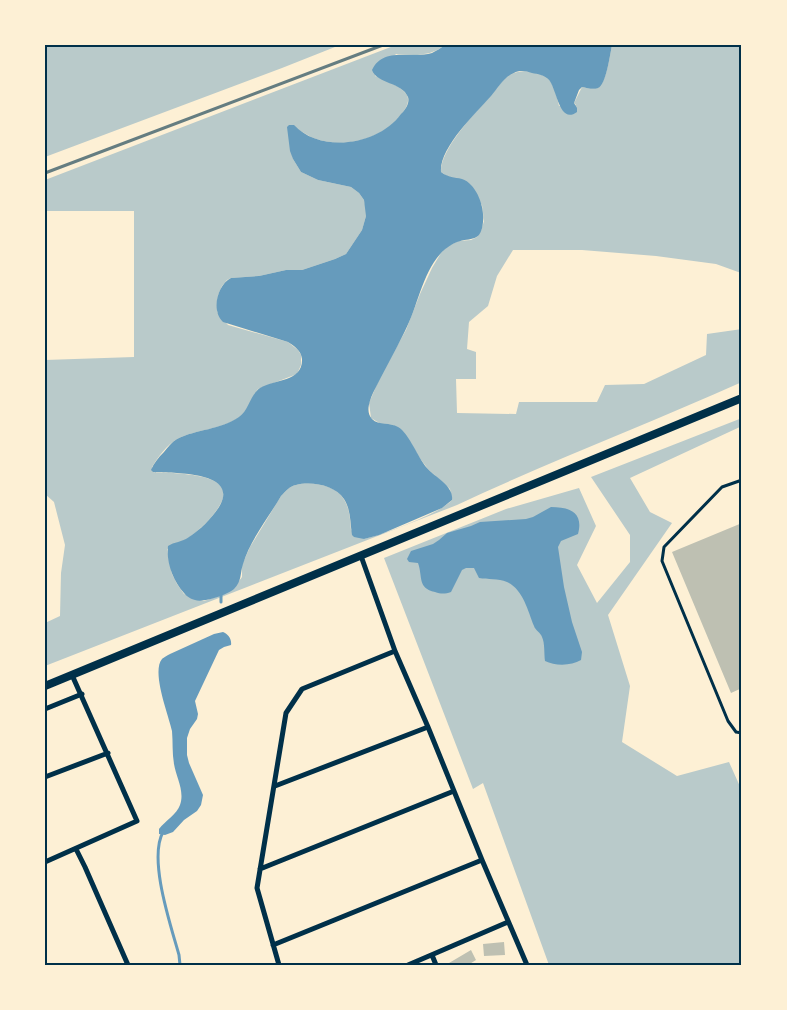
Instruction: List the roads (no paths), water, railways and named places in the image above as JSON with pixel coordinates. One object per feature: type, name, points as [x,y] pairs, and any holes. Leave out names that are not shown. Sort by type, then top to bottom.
[{"type":"main road","points":[[45,686],[742,398]]},
{"type":"street","points":[[361,556],[395,651],[527,965]]},
{"type":"street","points":[[279,965],[257,888],[286,713],[302,689],[395,651]]},
{"type":"street","points":[[45,862],[138,821],[72,675]]},
{"type":"street","points":[[45,709],[82,694]]},
{"type":"street","points":[[275,786],[428,727]]},
{"type":"street","points":[[45,777],[108,753]]},
{"type":"street","points":[[260,869],[454,791]]},
{"type":"street","points":[[76,849],[128,965]]},
{"type":"street","points":[[273,945],[482,860]]},
{"type":"street","points":[[408,965],[508,922]]},
{"type":"street","points":[[432,955],[436,965]]},
{"type":"lane","points":[[742,480],[722,488],[664,547],[662,561],[728,721],[736,732],[742,733]]},
{"type":"water","points":[[445,45],[612,45],[601,86],[592,89],[582,87],[579,90],[574,103],[577,112],[571,115],[562,110],[552,84],[545,77],[525,71],[516,72],[504,80],[460,131],[446,152],[442,163],[441,172],[462,179],[476,191],[483,210],[482,229],[478,236],[449,246],[435,260],[410,321],[373,393],[368,410],[375,421],[402,430],[427,468],[450,490],[452,500],[442,508],[379,535],[364,539],[352,535],[348,507],[335,490],[322,485],[294,486],[281,496],[255,537],[234,589],[209,599],[199,601],[192,599],[180,588],[174,577],[169,565],[168,546],[189,537],[209,519],[219,507],[223,495],[221,486],[202,476],[153,472],[151,470],[153,465],[175,440],[224,425],[239,417],[260,388],[293,376],[298,372],[302,359],[299,351],[288,342],[223,322],[217,311],[219,292],[226,281],[231,278],[302,270],[346,254],[362,230],[366,216],[364,200],[351,187],[318,180],[301,172],[290,151],[287,127],[294,125],[305,134],[319,140],[334,142],[365,139],[379,133],[391,125],[403,112],[407,106],[408,97],[401,88],[375,75],[372,70],[377,63],[391,56],[432,53]]},
{"type":"water","points":[[551,507],[574,512],[579,520],[578,534],[561,541],[558,547],[572,622],[582,652],[581,660],[563,665],[545,661],[544,642],[521,595],[513,585],[500,580],[479,578],[474,568],[466,568],[462,570],[451,592],[437,593],[425,588],[418,563],[409,562],[407,559],[411,551],[433,544],[447,533],[480,522],[526,519]]},
{"type":"water","points":[[223,632],[229,637],[231,645],[219,650],[195,701],[197,719],[187,738],[189,763],[203,795],[201,805],[173,832],[165,835],[159,834],[159,829],[178,808],[181,795],[173,760],[172,731],[158,674],[159,665],[162,659],[170,654]]},
{"type":"waterway","points":[[221,592],[221,602]]},
{"type":"waterway","points":[[163,832],[159,844],[159,875],[180,965]]},
{"type":"railway","points":[[45,173],[383,45]]}]
